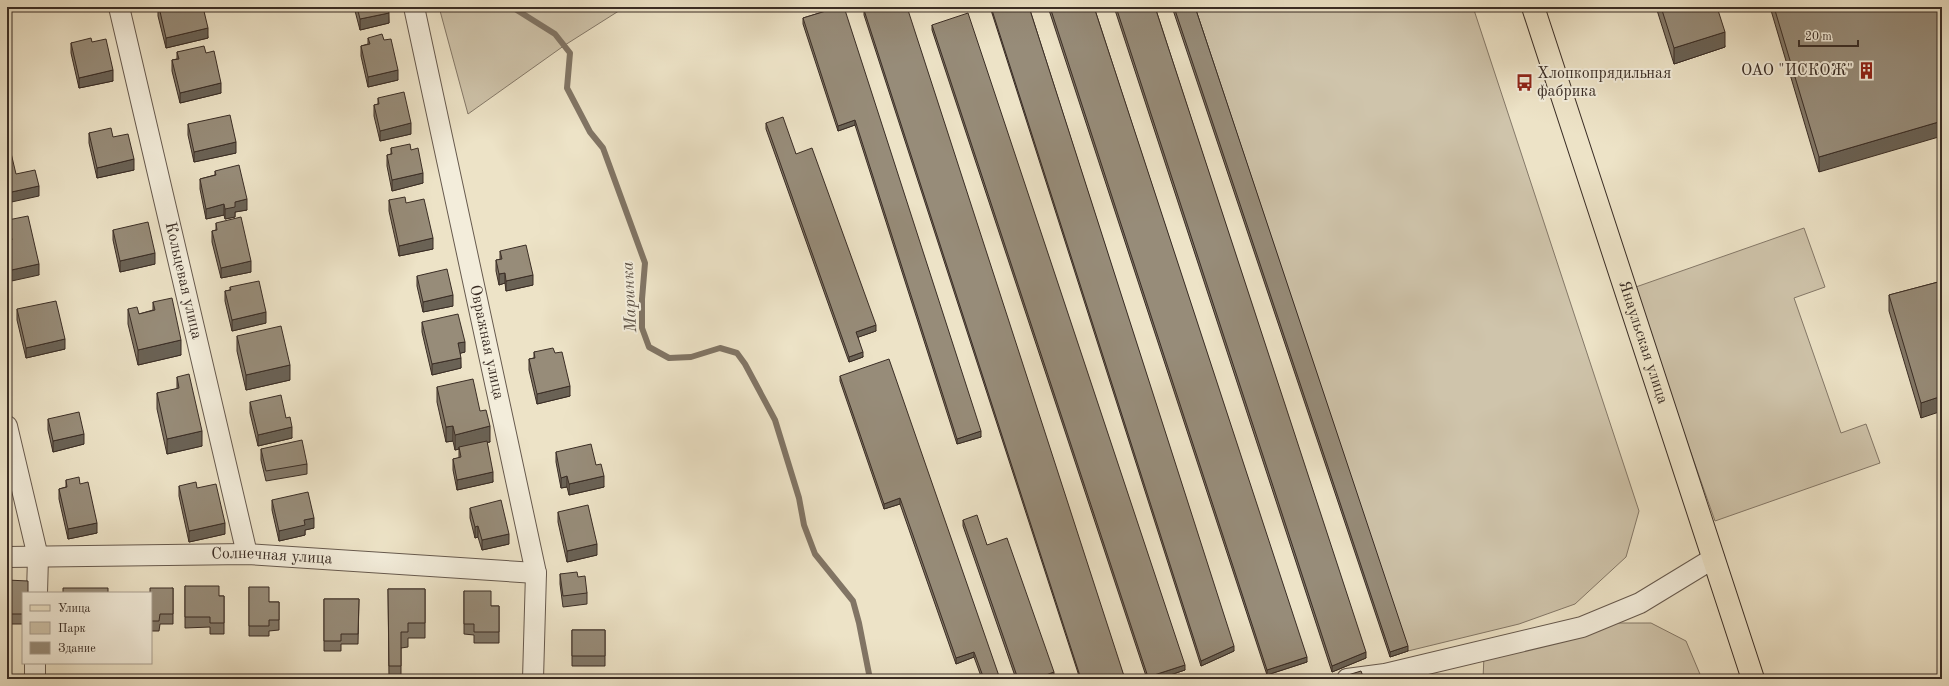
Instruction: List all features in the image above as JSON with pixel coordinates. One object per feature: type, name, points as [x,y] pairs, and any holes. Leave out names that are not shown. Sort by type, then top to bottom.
[{"type":"main road","name":"Янаульская улица","points":[[1533,7],[1753,679]]},
{"type":"street","name":"Кольцевая улица","points":[[119,7],[247,554]]},
{"type":"street","name":"Овражная улица","points":[[414,7],[536,573],[533,679]]},
{"type":"street","points":[[7,426],[38,557],[37,592]]},
{"type":"street","name":"Солнечная улица","points":[[7,557],[247,554],[536,573]]},
{"type":"street","points":[[1347,679],[1385,674],[1582,627],[1640,603],[1714,558]]},
{"type":"street","points":[[35,679],[36,664]]},
{"type":"green space","points":[[439,7],[625,7],[565,45],[468,114]]},
{"type":"green space","points":[[1193,7],[1473,7],[1639,511],[1626,557],[1575,604],[1519,624],[1408,651]]},
{"type":"green space","points":[[1804,228],[1825,287],[1794,298],[1841,433],[1866,424],[1880,463],[1715,521],[1633,288]]},
{"type":"green space","points":[[1609,623],[1651,623],[1686,641],[1702,679],[1483,679],[1484,656]]},
{"type":"building","points":[[159,7],[203,7],[208,28],[166,38]]},
{"type":"building","points":[[357,7],[388,7],[389,13],[360,19]]},
{"type":"building","points":[[839,7],[844,7],[981,431],[957,439],[855,120],[838,126],[803,18]]},
{"type":"building","points":[[874,7],[907,7],[1125,679],[1081,679],[864,10]]},
{"type":"building","points":[[991,7],[1029,7],[1234,646],[1201,661]]},
{"type":"building","points":[[1050,7],[1094,7],[1307,657],[1267,670]]},
{"type":"building","points":[[1116,7],[1155,7],[1366,652],[1332,666]]},
{"type":"building","points":[[1174,7],[1195,7],[1408,646],[1390,652]]},
{"type":"building","points":[[1661,7],[1717,7],[1725,32],[1674,48]]},
{"type":"building","name":"ОАО \"ИСКОЖ\"","points":[[1774,7],[1942,7],[1942,121],[1819,157]]},
{"type":"building","points":[[968,13],[1185,665],[1148,677],[932,25]]},
{"type":"building","points":[[382,34],[384,40],[391,39],[398,70],[368,77],[361,46],[370,44],[368,38]]},
{"type":"building","points":[[91,38],[92,42],[106,39],[113,70],[79,78],[71,43]]},
{"type":"building","points":[[204,46],[206,53],[214,51],[221,83],[180,93],[172,60],[179,59],[177,52]]},
{"type":"building","points":[[404,92],[411,123],[380,131],[374,105],[379,104],[378,98]]},
{"type":"building","points":[[230,115],[236,142],[194,152],[188,124]]},
{"type":"building","points":[[783,117],[796,154],[812,148],[876,325],[856,332],[863,352],[849,357],[766,123]]},
{"type":"building","points":[[111,128],[113,137],[128,134],[134,159],[97,168],[89,133]]},
{"type":"building","points":[[410,144],[411,150],[418,148],[423,173],[392,180],[387,155],[392,154],[391,148]]},
{"type":"building","points":[[11,153],[16,174],[35,170],[39,186],[7,193],[7,154]]},
{"type":"building","points":[[239,165],[247,199],[235,202],[235,207],[225,209],[224,204],[206,209],[200,179],[216,175],[215,171]]},
{"type":"building","points":[[405,197],[406,203],[424,199],[433,238],[399,246],[389,200]]},
{"type":"building","points":[[28,216],[39,264],[7,271],[7,241],[12,240],[8,220]]},
{"type":"building","points":[[241,217],[251,261],[221,268],[212,231],[217,230],[216,223]]},
{"type":"building","points":[[148,222],[155,253],[120,261],[113,230]]},
{"type":"building","points":[[526,245],[533,275],[506,281],[505,273],[499,274],[496,260],[502,259],[500,251]]},
{"type":"building","points":[[447,269],[453,295],[423,302],[417,276]]},
{"type":"building","points":[[259,281],[266,312],[232,320],[225,291],[231,290],[230,287]]},
{"type":"building","points":[[1942,281],[1942,396],[1921,403],[1889,295]]},
{"type":"building","points":[[172,298],[181,340],[138,350],[128,309],[137,307],[139,314],[155,310],[153,302]]},
{"type":"building","points":[[56,301],[65,339],[26,348],[17,309]]},
{"type":"building","points":[[458,314],[465,342],[458,343],[461,358],[432,364],[422,322]]},
{"type":"building","points":[[281,326],[290,365],[246,375],[237,336]]},
{"type":"building","points":[[553,348],[555,353],[562,352],[570,386],[537,394],[529,359],[535,358],[534,352]]},
{"type":"building","points":[[889,359],[1000,679],[984,679],[974,652],[956,658],[900,498],[884,504],[840,376]]},
{"type":"building","points":[[189,374],[202,431],[167,439],[157,393],[179,388],[177,377]]},
{"type":"building","points":[[473,379],[480,411],[486,410],[490,426],[455,435],[453,426],[446,427],[437,387]]},
{"type":"building","points":[[281,395],[286,418],[290,417],[292,427],[258,435],[250,402]]},
{"type":"building","points":[[79,412],[84,434],[53,441],[48,419]]},
{"type":"building","points":[[302,440],[307,464],[266,471],[261,449]]},
{"type":"building","points":[[487,441],[493,472],[457,480],[453,459],[461,457],[459,447]]},
{"type":"building","points":[[591,444],[596,465],[601,464],[604,476],[569,484],[567,476],[561,478],[556,452]]},
{"type":"building","points":[[79,477],[80,484],[88,482],[97,523],[68,529],[59,489],[67,487],[66,480]]},
{"type":"building","points":[[196,482],[197,488],[216,484],[225,523],[189,531],[179,486]]},
{"type":"building","points":[[308,492],[314,518],[304,520],[305,525],[279,531],[272,500]]},
{"type":"building","points":[[501,500],[509,534],[482,540],[478,526],[475,527],[470,508]]},
{"type":"building","points":[[588,505],[597,544],[567,551],[558,512]]},
{"type":"building","points":[[977,515],[987,545],[1007,538],[1054,672],[1035,679],[1018,679],[963,520]]},
{"type":"building","points":[[577,572],[578,577],[585,576],[587,593],[563,596],[560,574]]},
{"type":"building","points":[[7,580],[28,581],[28,592],[22,592],[22,614],[7,614]]},
{"type":"building","points":[[185,586],[219,586],[219,596],[224,596],[224,623],[210,623],[210,617],[185,617]]},
{"type":"building","points":[[249,587],[269,587],[269,602],[279,602],[279,620],[269,620],[269,626],[249,626]]},
{"type":"building","points":[[63,588],[108,588],[108,592],[63,592]]},
{"type":"building","points":[[150,588],[173,588],[173,614],[160,614],[159,621],[152,621],[152,592],[150,592]]},
{"type":"building","points":[[388,589],[425,589],[425,623],[408,623],[408,632],[401,632],[401,666],[389,666]]},
{"type":"building","points":[[464,591],[491,591],[491,606],[499,606],[499,632],[474,632],[474,624],[464,624]]},
{"type":"building","points":[[324,599],[359,599],[358,634],[341,634],[341,641],[324,641]]},
{"type":"building","points":[[572,630],[605,630],[605,656],[572,656]]},
{"type":"building","points":[[1361,671],[1364,679],[1335,679]]},
{"type":"waterway","name":"Маринка","points":[[512,7],[555,34],[570,53],[567,88],[590,132],[603,148],[645,263],[642,299],[642,328],[649,347],[669,358],[691,357],[720,348],[737,353],[745,364],[775,420],[799,498],[804,525],[815,554],[853,601],[870,679]]},
{"type":"place","name":"ОАО \"ИСКОЖ\"","points":[[1866,71]]},
{"type":"place","name":"Хлопкопрядильная фабрика","points":[[1524,83]]}]
